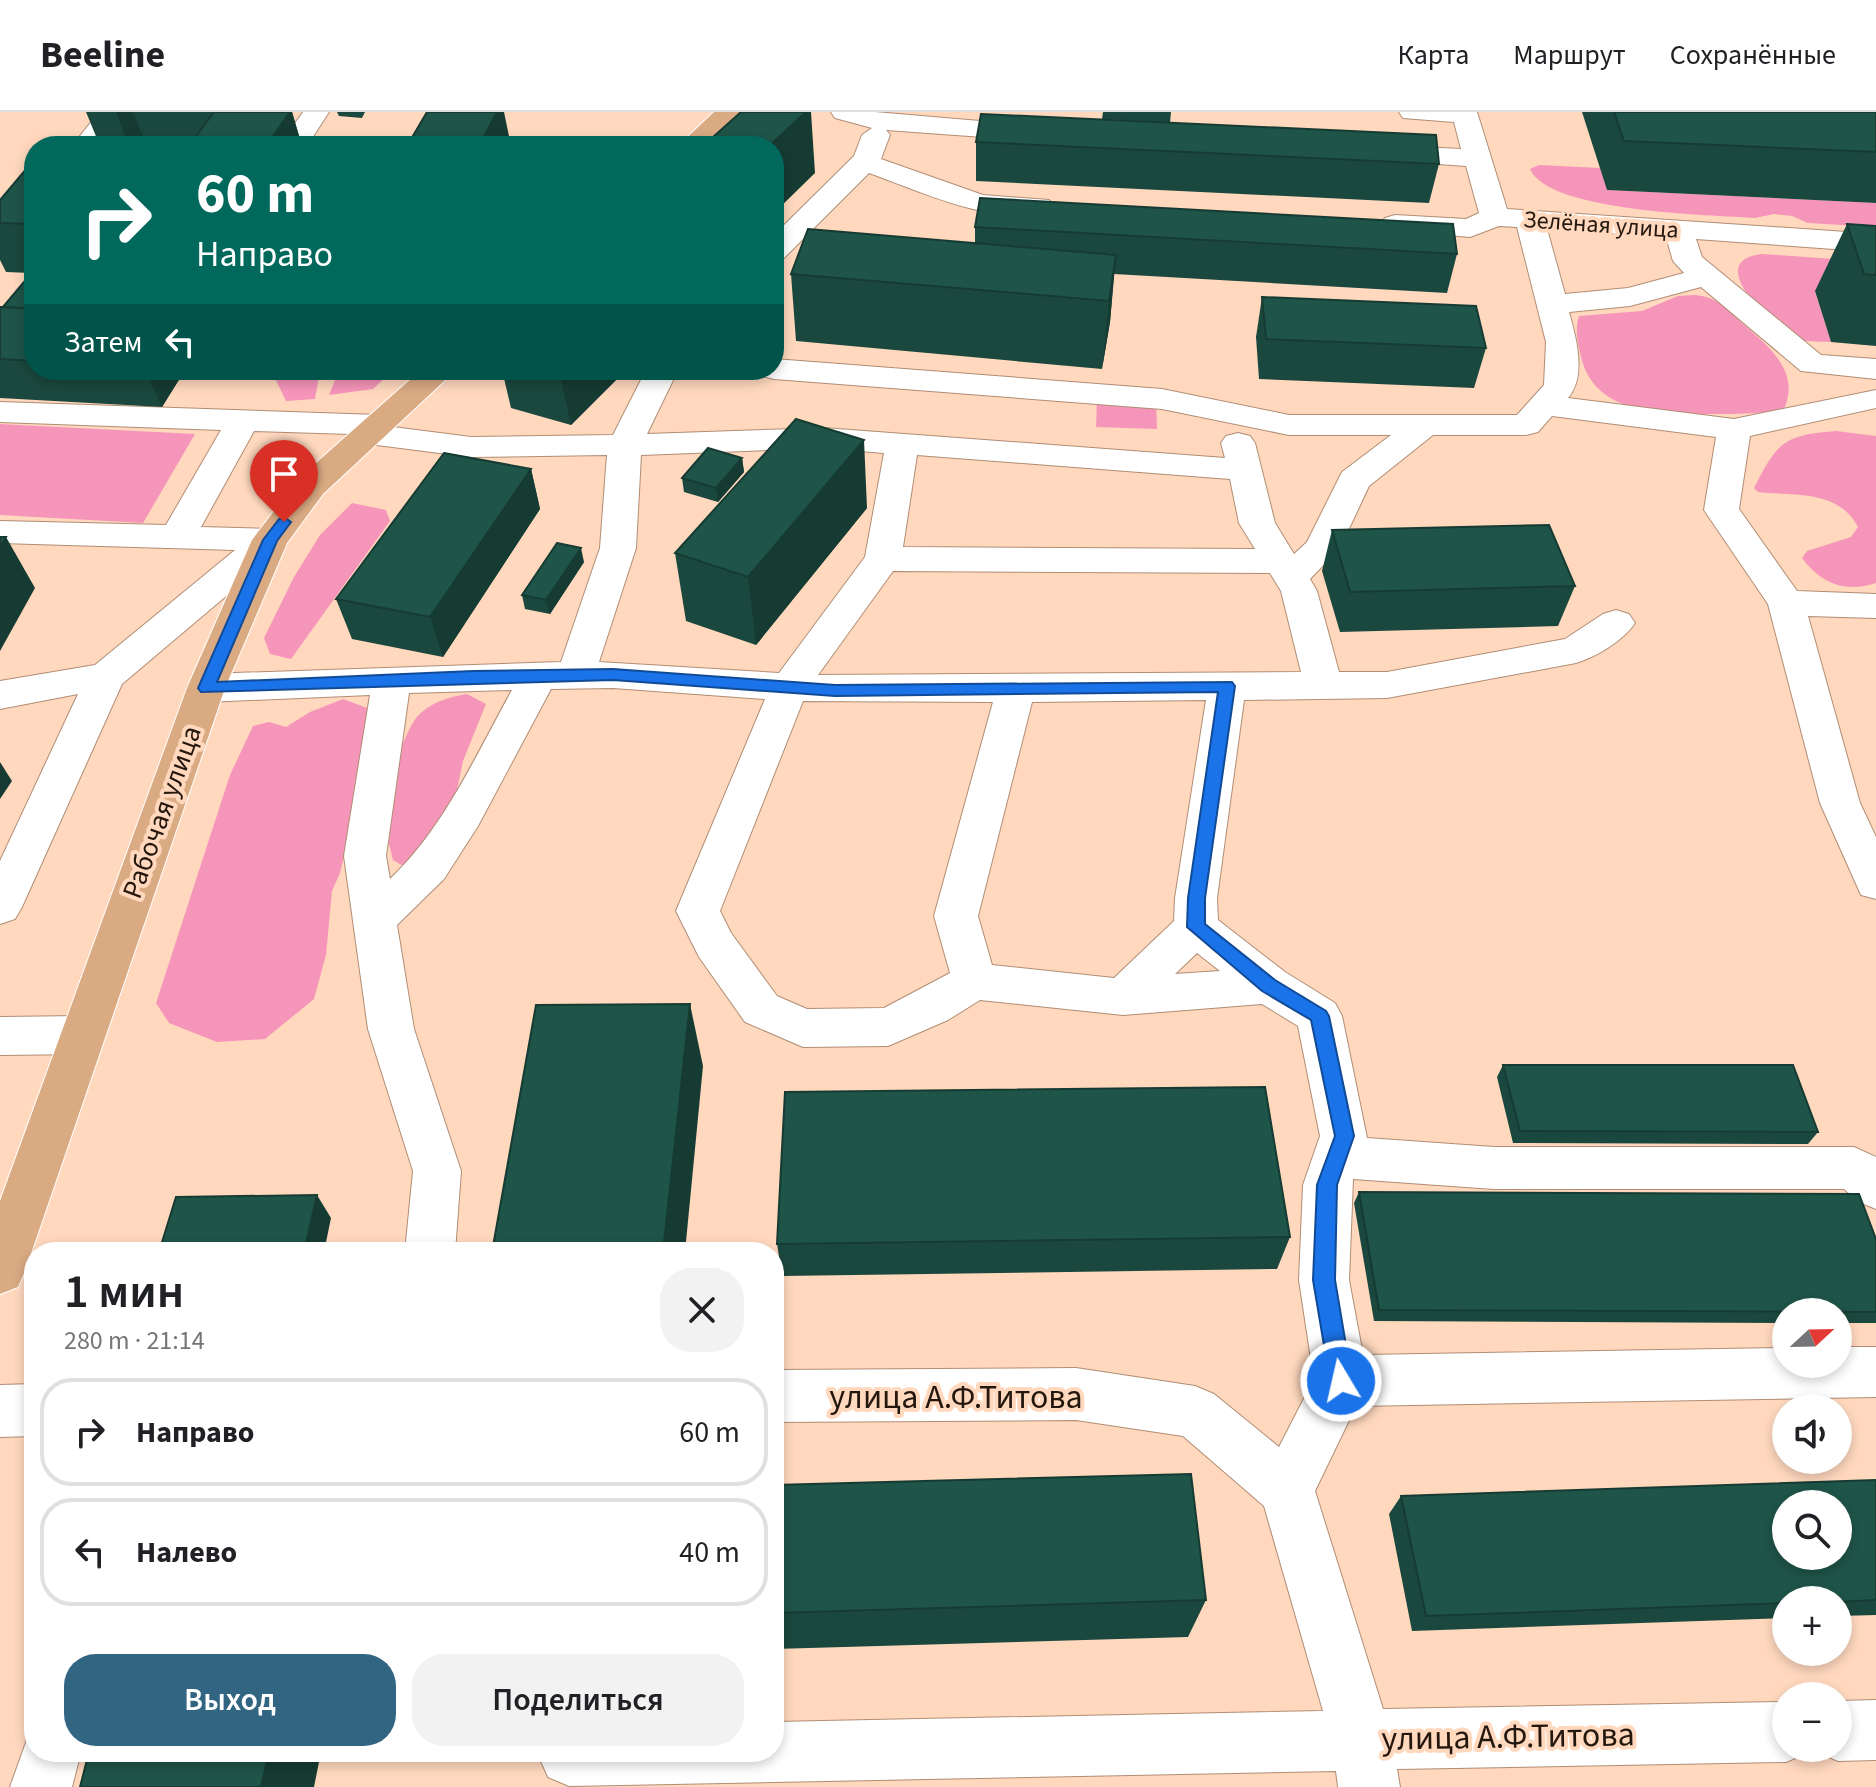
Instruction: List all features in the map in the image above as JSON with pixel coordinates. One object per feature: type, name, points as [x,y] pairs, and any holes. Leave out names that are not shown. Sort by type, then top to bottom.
[{"type":"main road","points":[[703,136],[730,112]]},
{"type":"main road","name":"Рабочая улица","points":[[0,1271],[206,688],[270,540],[311,486],[429,380]]},
{"type":"street","points":[[94,136],[113,112]]},
{"type":"street","points":[[300,136],[316,112]]},
{"type":"street","points":[[844,112],[881,122],[1062,134]]},
{"type":"street","points":[[1412,112],[1464,114]]},
{"type":"street","name":"Зелёная улица","points":[[1464,114],[1495,217],[1876,243]]},
{"type":"street","points":[[784,242],[864,162],[881,122]]},
{"type":"street","points":[[1349,151],[1476,158]]},
{"type":"street","points":[[864,162],[980,203],[1073,208]]},
{"type":"street","points":[[1368,223],[1470,228],[1495,217]]},
{"type":"street","points":[[0,412],[243,420],[374,429],[471,447],[824,438],[902,444],[968,416],[1162,399],[1289,425],[1526,425],[1560,387],[1562,342],[1530,220]]},
{"type":"street","points":[[1679,231],[1688,261],[1812,364],[1874,390]]},
{"type":"street","points":[[1552,304],[1630,297],[1706,276]]},
{"type":"street","points":[[784,371],[968,416],[1244,470]]},
{"type":"street","points":[[375,920],[429,868],[558,676],[618,548],[625,445],[657,380]]},
{"type":"street","points":[[1544,405],[1734,429],[1874,390]]},
{"type":"street","points":[[1231,413],[1257,523],[1299,591],[1323,685]]},
{"type":"street","points":[[177,537],[243,420]]},
{"type":"street","points":[[883,559],[1286,569],[1322,548],[1354,480],[1425,425]]},
{"type":"street","points":[[1734,429],[1721,510],[1786,603],[1840,803],[1876,883]]},
{"type":"street","points":[[902,444],[883,559],[789,687],[698,911],[715,945],[761,1009],[803,1028],[888,1027],[932,1007],[974,981],[1123,997],[1269,985]]},
{"type":"street","points":[[0,532],[270,540]]},
{"type":"street","points":[[0,907],[106,676],[270,540]]},
{"type":"street","points":[[1786,603],[1876,606]]},
{"type":"street","points":[[206,688],[613,675],[835,690],[1387,685],[1576,650],[1616,623]]},
{"type":"street","points":[[0,695],[106,676]]},
{"type":"street","points":[[392,680],[365,856],[391,1029],[437,1171],[431,1242]]},
{"type":"street","points":[[1123,997],[1196,927],[1196,898],[1227,686]]},
{"type":"street","points":[[974,981],[956,916],[1016,688]]},
{"type":"street","points":[[1196,927],[1269,985],[1319,1016],[1344,1136],[1327,1185],[1324,1280],[1341,1381],[1287,1489]]},
{"type":"street","points":[[0,1036],[82,1035]]},
{"type":"street","points":[[1337,1157],[1494,1168],[1854,1168],[1876,1187]]},
{"type":"street","points":[[1341,1381],[1876,1372]]},
{"type":"street","name":"улица А.Ф.Титова","points":[[784,1396],[1076,1394],[1195,1412],[1287,1489],[1365,1763],[1772,1733]]},
{"type":"street","points":[[0,1411],[24,1410]]},
{"type":"street","points":[[1852,1731],[1876,1730]]},
{"type":"street","points":[[784,1752],[1365,1763]]},
{"type":"street","points":[[41,1787],[48,1762]]},
{"type":"shaded area","points":[[1539,165],[1600,168],[1607,190],[1876,203],[1876,227],[1808,223],[1792,216],[1774,214],[1755,218],[1669,213],[1598,203],[1543,183],[1530,169]]},
{"type":"shaded area","points":[[1762,254],[1876,262],[1815,292],[1831,342],[1811,341],[1799,339],[1774,322],[1748,295],[1740,281],[1738,269],[1745,259]]},
{"type":"shaded area","points":[[1695,295],[1722,305],[1779,360],[1788,383],[1784,409],[1744,414],[1646,410],[1627,406],[1597,387],[1586,372],[1580,352],[1577,334],[1579,316],[1642,311],[1678,296]]},
{"type":"shaded area","points":[[276,380],[318,380],[315,399],[286,401]]},
{"type":"shaded area","points":[[335,380],[382,380],[373,389],[329,395]]},
{"type":"shaded area","points":[[1097,400],[1156,402],[1157,429],[1096,427]]},
{"type":"shaded area","points":[[0,424],[195,434],[143,523],[0,515]]},
{"type":"shaded area","points":[[1836,431],[1876,436],[1876,583],[1865,586],[1844,586],[1826,580],[1802,558],[1807,551],[1851,537],[1858,527],[1839,506],[1814,497],[1758,492],[1754,488],[1769,461],[1784,444],[1804,435]]},
{"type":"shaded area","points":[[352,503],[386,510],[390,521],[291,659],[270,654],[264,638],[294,577],[320,535]]},
{"type":"shaded area","points":[[467,694],[486,704],[463,761],[453,809],[405,867],[393,860],[385,817],[388,789],[401,748],[422,712],[440,701]]},
{"type":"shaded area","points":[[343,699],[370,709],[372,738],[340,873],[332,891],[326,955],[314,999],[265,1039],[217,1042],[169,1023],[156,1003],[230,775],[253,726],[269,722],[286,727],[310,712]]},
{"type":"building","points":[[214,112],[290,112],[273,136],[196,136]]},
{"type":"building","points":[[427,112],[497,112],[484,136],[413,136]]},
{"type":"building","points":[[741,112],[806,112],[780,136],[714,136]]},
{"type":"building","points":[[1614,112],[1876,112],[1876,152],[1624,141]]},
{"type":"building","points":[[981,114],[1436,135],[1439,164],[976,142]]},
{"type":"building","points":[[24,172],[24,224],[0,223],[0,200]]},
{"type":"building","points":[[980,198],[1453,224],[1457,254],[975,227]]},
{"type":"building","points":[[1847,224],[1876,226],[1876,275],[1864,274]]},
{"type":"building","points":[[808,229],[1116,255],[1109,301],[791,274]]},
{"type":"building","points":[[24,282],[24,308],[3,307]]},
{"type":"building","points":[[1262,297],[1476,306],[1486,348],[1266,339]]},
{"type":"building","points":[[0,307],[24,308],[24,360],[0,359]]},
{"type":"building","points":[[796,419],[864,440],[748,577],[675,553]]},
{"type":"building","points":[[708,448],[742,458],[716,488],[682,478]]},
{"type":"building","points":[[444,453],[531,469],[430,617],[336,599]]},
{"type":"building","points":[[1549,525],[1575,586],[1350,592],[1332,530]]},
{"type":"building","points":[[557,543],[581,548],[546,600],[522,595]]},
{"type":"building","points":[[690,1004],[664,1242],[494,1242],[536,1005]]},
{"type":"building","points":[[1503,1065],[1793,1065],[1818,1132],[1520,1131]]},
{"type":"building","points":[[1265,1087],[1290,1237],[777,1242],[785,1092]]},
{"type":"building","points":[[1359,1192],[1859,1194],[1876,1239],[1876,1312],[1852,1312],[1852,1298],[1772,1298],[1772,1312],[1379,1310]]},
{"type":"building","points":[[317,1195],[306,1242],[162,1242],[176,1197]]},
{"type":"building","points":[[1191,1474],[1206,1600],[784,1613],[784,1485]]},
{"type":"building","points":[[1876,1480],[1876,1600],[1852,1601],[1852,1586],[1772,1586],[1772,1604],[1426,1616],[1401,1496]]},
{"type":"building","points":[[86,1762],[267,1762],[261,1787],[80,1787]]},
{"type":"route","points":[[284,522],[270,540],[206,688],[473,677],[613,675],[835,690],[1227,686],[1196,898],[1196,927],[1269,985],[1319,1016],[1344,1136],[1327,1185],[1324,1280],[1341,1381]]}]
